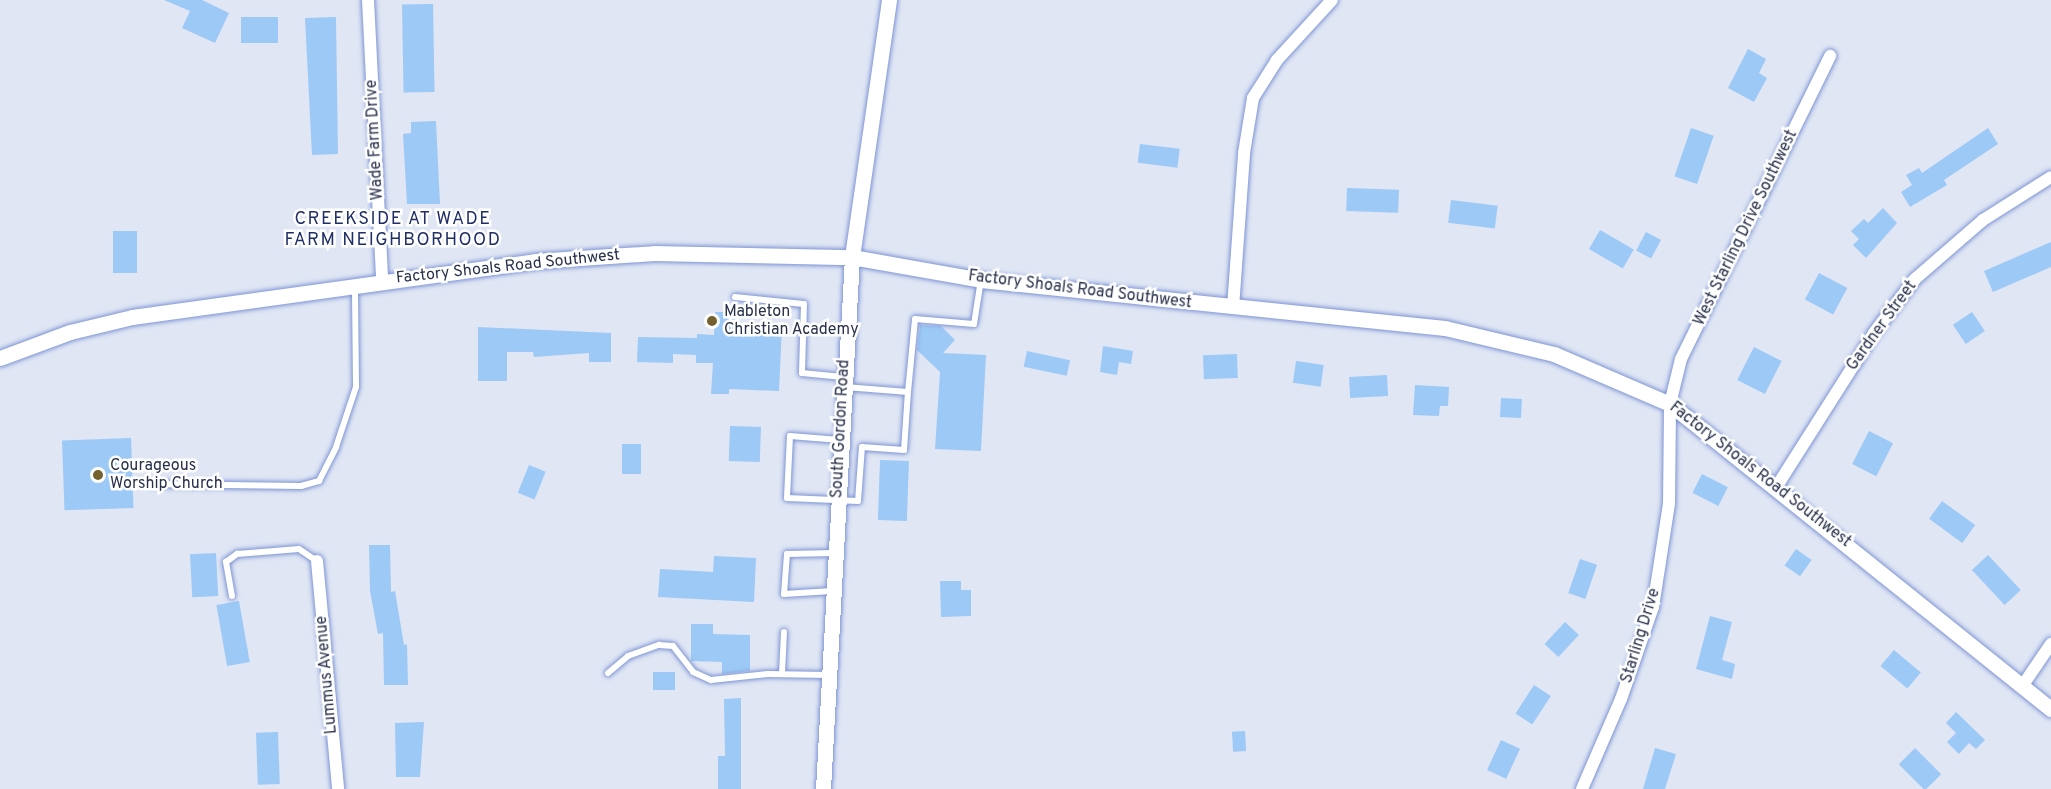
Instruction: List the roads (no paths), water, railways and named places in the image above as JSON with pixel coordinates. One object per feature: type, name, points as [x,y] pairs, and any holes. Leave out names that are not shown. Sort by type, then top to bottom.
[{"type":"street","name":"Wade Farm Drive","points":[[368,0],[382,280]]},
{"type":"street","name":"South Gordon Road","points":[[823,789],[843,382],[852,257],[889,0]]},
{"type":"street","points":[[1233,308],[1244,153],[1253,98],[1277,60],[1332,0]]},
{"type":"street","name":"West Starling Drive Southwest","points":[[1671,404],[1681,359],[1830,56]]},
{"type":"street","name":"Gardner Street","points":[[1777,486],[1868,343],[1915,279],[1983,220],[2051,177]]},
{"type":"street","name":"Factory Shoals Road Southwest","points":[[0,358],[70,332],[132,317],[354,283],[535,261],[654,253],[852,257],[981,280],[1233,308],[1445,328],[1554,354],[1671,404],[1777,486],[2051,709]]},
{"type":"street","name":"Starling Drive","points":[[1582,789],[1621,699],[1653,607],[1669,504],[1671,404]]},
{"type":"street","name":"Lummus Avenue","points":[[317,561],[338,789]]},
{"type":"street","points":[[2023,685],[2051,644]]},
{"type":"lane","points":[[840,440],[790,436],[787,498],[858,501],[861,447],[904,450],[915,319],[974,324],[981,280]]},
{"type":"lane","points":[[151,484],[301,486],[319,481],[336,447],[356,387],[354,283]]},
{"type":"lane","points":[[735,297],[804,304],[802,373],[908,393]]},
{"type":"lane","points":[[232,596],[226,562],[237,554],[299,549],[317,561]]},
{"type":"lane","points":[[832,591],[784,594],[786,554],[834,553]]},
{"type":"lane","points":[[782,674],[784,633]]},
{"type":"lane","points":[[608,673],[628,656],[659,645],[673,646],[693,672],[711,680],[782,674],[828,675]]},
{"type":"place","name":"Mableton Christian Academy","points":[[712,321]]},
{"type":"place","name":"Courageous Worship Church","points":[[98,475]]},
{"type":"district","name":"CREEKSIDE AT WADE FARM NEIGHBORHOOD","points":[[393,231]]}]
